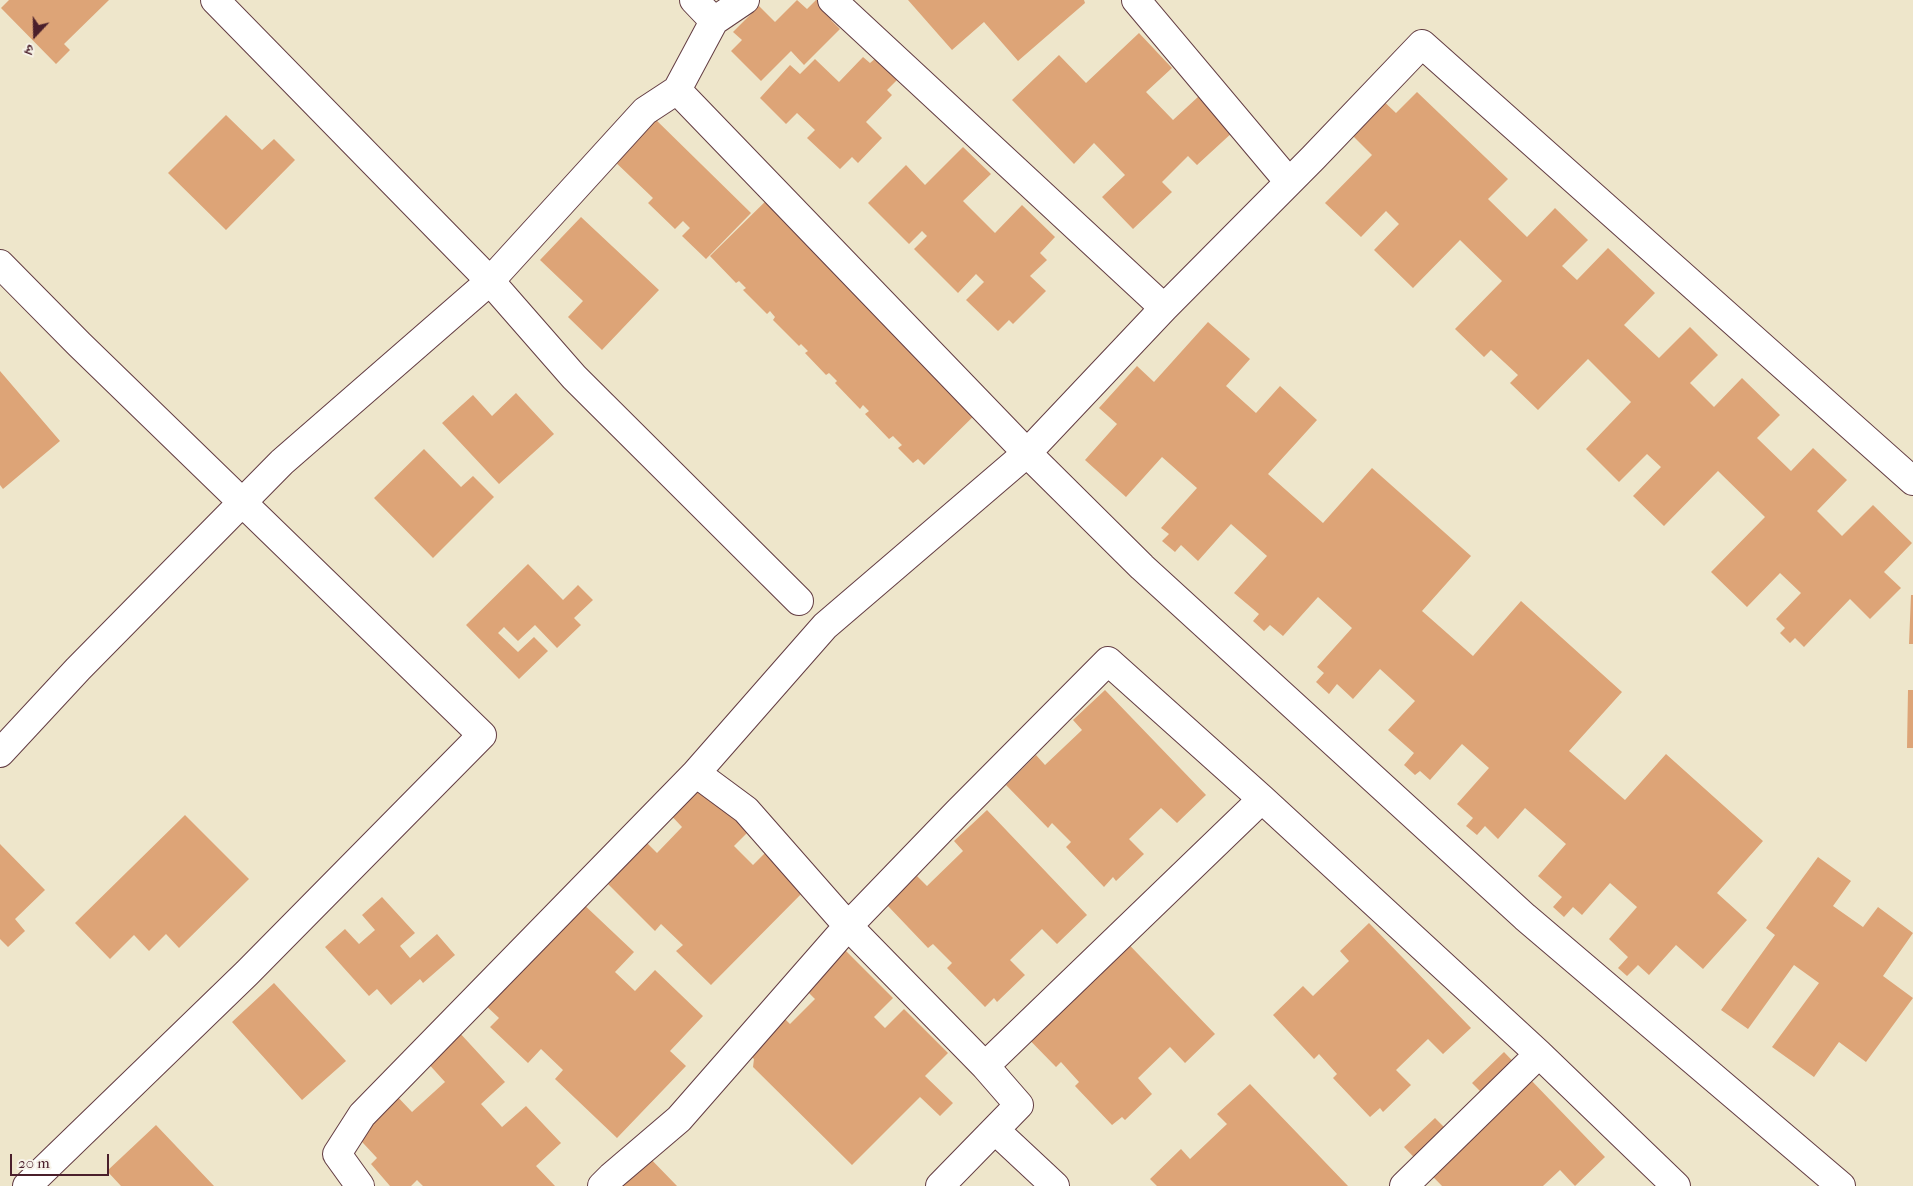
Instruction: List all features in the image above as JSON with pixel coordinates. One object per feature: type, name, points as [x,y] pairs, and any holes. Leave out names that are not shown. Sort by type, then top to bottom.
[{"type":"street","points":[[215,0],[490,281],[574,377],[799,601]]},
{"type":"street","points":[[694,0],[714,21]]},
{"type":"street","points":[[0,753],[78,669],[282,462],[490,281],[645,111],[677,90],[714,21],[745,0]]},
{"type":"street","points":[[832,0],[1164,308]]},
{"type":"street","points":[[1136,0],[1289,182]]},
{"type":"street","points":[[360,1186],[337,1154],[362,1115],[696,774],[825,626],[1027,453],[1164,308],[1422,44],[1913,481]]},
{"type":"street","points":[[677,90],[1027,453],[1142,567],[1525,917],[1841,1186]]},
{"type":"street","points":[[4,277],[482,735],[247,973],[27,1186]]},
{"type":"street","points":[[602,1186],[679,1119],[848,926],[964,805],[1108,661],[1262,799],[1539,1054],[1676,1186]]},
{"type":"street","points":[[696,774],[746,810],[848,926],[985,1066],[1019,1105],[940,1186]]},
{"type":"street","points":[[985,1066],[1262,799]]},
{"type":"street","points":[[1404,1186],[1539,1054]]},
{"type":"street","points":[[995,1130],[1055,1186]]},
{"type":"building","points":[[9,0],[109,0],[64,44],[70,50],[56,64],[1,8]]},
{"type":"building","points":[[797,0],[807,9],[816,0],[822,0],[836,15],[831,20],[840,29],[804,65],[791,51],[761,81],[731,51],[742,40],[733,32],[759,6],[775,22]]},
{"type":"building","points":[[908,0],[1084,0],[1085,3],[1018,61],[984,22],[952,50]]},
{"type":"building","points":[[1139,33],[1172,68],[1146,92],[1173,120],[1199,96],[1234,131],[1197,165],[1188,156],[1162,182],[1172,192],[1133,229],[1102,197],[1125,175],[1094,143],[1074,164],[1012,100],[1059,55],[1086,83]]},
{"type":"building","points":[[863,57],[870,63],[876,58],[898,79],[887,90],[892,95],[866,122],[882,138],[858,163],[852,157],[840,169],[807,138],[815,130],[797,113],[786,124],[760,98],[790,65],[800,74],[815,59],[839,82]]},
{"type":"building","points":[[1417,92],[1508,179],[1488,199],[1527,237],[1555,208],[1588,240],[1562,266],[1577,280],[1608,248],[1655,293],[1624,325],[1659,358],[1690,327],[1718,355],[1690,383],[1714,407],[1742,378],[1780,415],[1757,438],[1791,471],[1813,448],[1847,480],[1817,511],[1842,536],[1873,505],[1912,543],[1884,572],[1901,588],[1870,619],[1850,599],[1804,647],[1795,638],[1790,643],[1780,633],[1785,628],[1776,619],[1801,593],[1780,573],[1747,607],[1711,572],[1765,517],[1718,471],[1664,526],[1633,496],[1661,467],[1647,454],[1619,482],[1586,449],[1631,402],[1588,359],[1538,410],[1510,383],[1518,375],[1491,350],[1484,357],[1455,329],[1502,281],[1460,240],[1413,288],[1374,250],[1399,224],[1386,211],[1361,237],[1325,203],[1372,155],[1343,126],[1375,93],[1396,113]]},
{"type":"building","points":[[226,115],[262,150],[274,139],[295,160],[226,230],[168,173]]},
{"type":"building","points":[[651,115],[751,213],[706,259],[682,236],[690,228],[683,221],[675,229],[648,203],[653,198],[610,157]]},
{"type":"building","points":[[963,147],[991,174],[963,201],[995,233],[1022,205],[1055,237],[1040,253],[1047,260],[1030,276],[1046,291],[1013,324],[1009,320],[998,331],[966,300],[984,282],[976,274],[958,293],[914,249],[927,236],[922,231],[909,244],[868,203],[906,165],[925,185]]},
{"type":"building","points":[[779,188],[988,402],[924,465],[918,459],[913,463],[898,448],[902,445],[893,436],[889,439],[865,414],[869,411],[863,405],[860,409],[835,383],[837,381],[829,373],[826,375],[805,353],[808,351],[801,344],[799,346],[773,320],[775,317],[770,311],[767,314],[743,290],[746,288],[739,281],[736,283],[710,256]]},
{"type":"building","points":[[581,217],[659,290],[602,350],[568,317],[583,301],[540,260]]},
{"type":"building","points":[[1208,322],[1250,359],[1226,386],[1256,413],[1280,386],[1317,420],[1268,474],[1323,523],[1372,468],[1471,556],[1422,611],[1473,656],[1521,601],[1622,692],[1569,751],[1625,800],[1666,754],[1763,841],[1717,893],[1747,920],[1703,969],[1676,945],[1649,975],[1638,965],[1627,976],[1618,968],[1628,957],[1609,939],[1637,907],[1610,883],[1582,915],[1573,907],[1564,917],[1553,907],[1562,897],[1538,876],[1566,844],[1525,808],[1498,839],[1485,826],[1477,835],[1466,826],[1473,818],[1457,804],[1489,768],[1462,744],[1430,780],[1420,771],[1415,775],[1404,765],[1414,753],[1388,730],[1415,701],[1380,669],[1353,699],[1337,684],[1329,694],[1316,682],[1324,673],[1317,667],[1352,628],[1318,597],[1283,636],[1270,625],[1264,631],[1253,621],[1259,614],[1234,593],[1267,556],[1231,524],[1198,561],[1181,545],[1175,552],[1162,541],[1169,534],[1161,528],[1197,488],[1162,457],[1126,497],[1085,460],[1117,424],[1099,408],[1137,366],[1154,382]]},
{"type":"building","points":[[0,371],[60,441],[3,489],[0,485]]},
{"type":"building","points":[[516,393],[554,434],[499,484],[442,423],[473,395],[492,416]]},
{"type":"building","points":[[424,449],[461,487],[473,476],[494,497],[433,558],[374,498]]},
{"type":"building","points":[[528,564],[563,600],[578,585],[593,600],[574,618],[581,625],[557,648],[535,625],[518,641],[504,627],[498,633],[518,652],[534,637],[548,651],[519,679],[466,625]]},
{"type":"building","points":[[1911,595],[1913,595],[1913,644],[1909,644]]},
{"type":"building","points":[[1105,690],[1206,795],[1177,823],[1161,808],[1129,839],[1144,854],[1116,881],[1113,877],[1104,887],[1066,847],[1071,842],[1052,823],[1048,828],[1006,785],[1036,755],[1045,765],[1082,730],[1073,720]]},
{"type":"building","points":[[1908,690],[1913,690],[1913,748],[1907,748]]},
{"type":"building","points":[[705,774],[756,824],[734,846],[753,865],[775,843],[814,881],[711,985],[676,951],[683,945],[661,924],[655,931],[601,877],[641,837],[657,853],[682,827],[667,811]]},
{"type":"building","points":[[987,810],[1087,915],[1057,944],[1042,929],[1010,960],[1025,975],[997,1002],[994,998],[985,1007],[947,968],[952,963],[933,944],[928,948],[887,905],[917,876],[927,886],[963,851],[954,841]]},
{"type":"building","points":[[185,815],[249,879],[179,948],[166,934],[149,951],[134,935],[110,959],[75,923]]},
{"type":"building","points":[[0,844],[45,890],[15,919],[25,931],[8,947],[0,939]]},
{"type":"building","points":[[1818,857],[1851,881],[1833,906],[1863,927],[1878,907],[1913,933],[1883,976],[1913,998],[1866,1062],[1839,1042],[1814,1077],[1772,1047],[1819,983],[1794,965],[1748,1029],[1721,1010],[1775,935],[1766,928]]},
{"type":"building","points":[[382,897],[415,933],[400,946],[410,958],[437,934],[455,955],[423,983],[420,979],[391,1005],[377,989],[369,996],[325,947],[345,929],[359,944],[375,930],[362,915]]},
{"type":"building","points":[[579,900],[634,952],[615,972],[635,991],[655,970],[703,1016],[670,1051],[686,1066],[617,1138],[555,1079],[563,1070],[541,1049],[528,1063],[490,1027],[499,1018],[482,1002]]},
{"type":"building","points":[[1369,923],[1471,1028],[1443,1054],[1428,1039],[1396,1070],[1411,1085],[1383,1112],[1380,1108],[1370,1117],[1333,1078],[1337,1074],[1319,1054],[1314,1059],[1273,1015],[1303,986],[1313,996],[1349,961],[1340,951]]},
{"type":"building","points":[[1114,929],[1215,1034],[1185,1063],[1170,1047],[1138,1078],[1152,1094],[1125,1120],[1122,1117],[1112,1125],[1075,1086],[1079,1082],[1061,1062],[1056,1067],[1014,1024]]},
{"type":"building","points":[[839,944],[893,998],[874,1017],[885,1028],[904,1009],[948,1053],[925,1076],[953,1103],[940,1116],[920,1097],[852,1165],[753,1067],[754,1059],[742,1047],[778,1012],[790,1024],[815,999],[800,984]]},
{"type":"building","points":[[274,983],[346,1061],[302,1100],[232,1022]]},
{"type":"building","points":[[458,1031],[505,1082],[481,1104],[502,1127],[526,1106],[561,1143],[536,1166],[555,1186],[423,1186],[417,1180],[411,1186],[390,1186],[371,1164],[377,1158],[350,1129],[392,1091],[412,1112],[445,1082],[426,1061]]},
{"type":"building","points":[[1504,1052],[1605,1157],[1575,1186],[1560,1170],[1543,1186],[1442,1186],[1404,1147],[1435,1118],[1444,1127],[1481,1092],[1472,1083]]},
{"type":"building","points":[[1250,1084],[1348,1186],[1157,1186],[1150,1179],[1181,1149],[1190,1159],[1227,1124],[1217,1114]]},
{"type":"building","points":[[156,1125],[214,1186],[121,1186],[107,1171]]},
{"type":"building","points":[[644,1152],[677,1186],[609,1186]]}]
